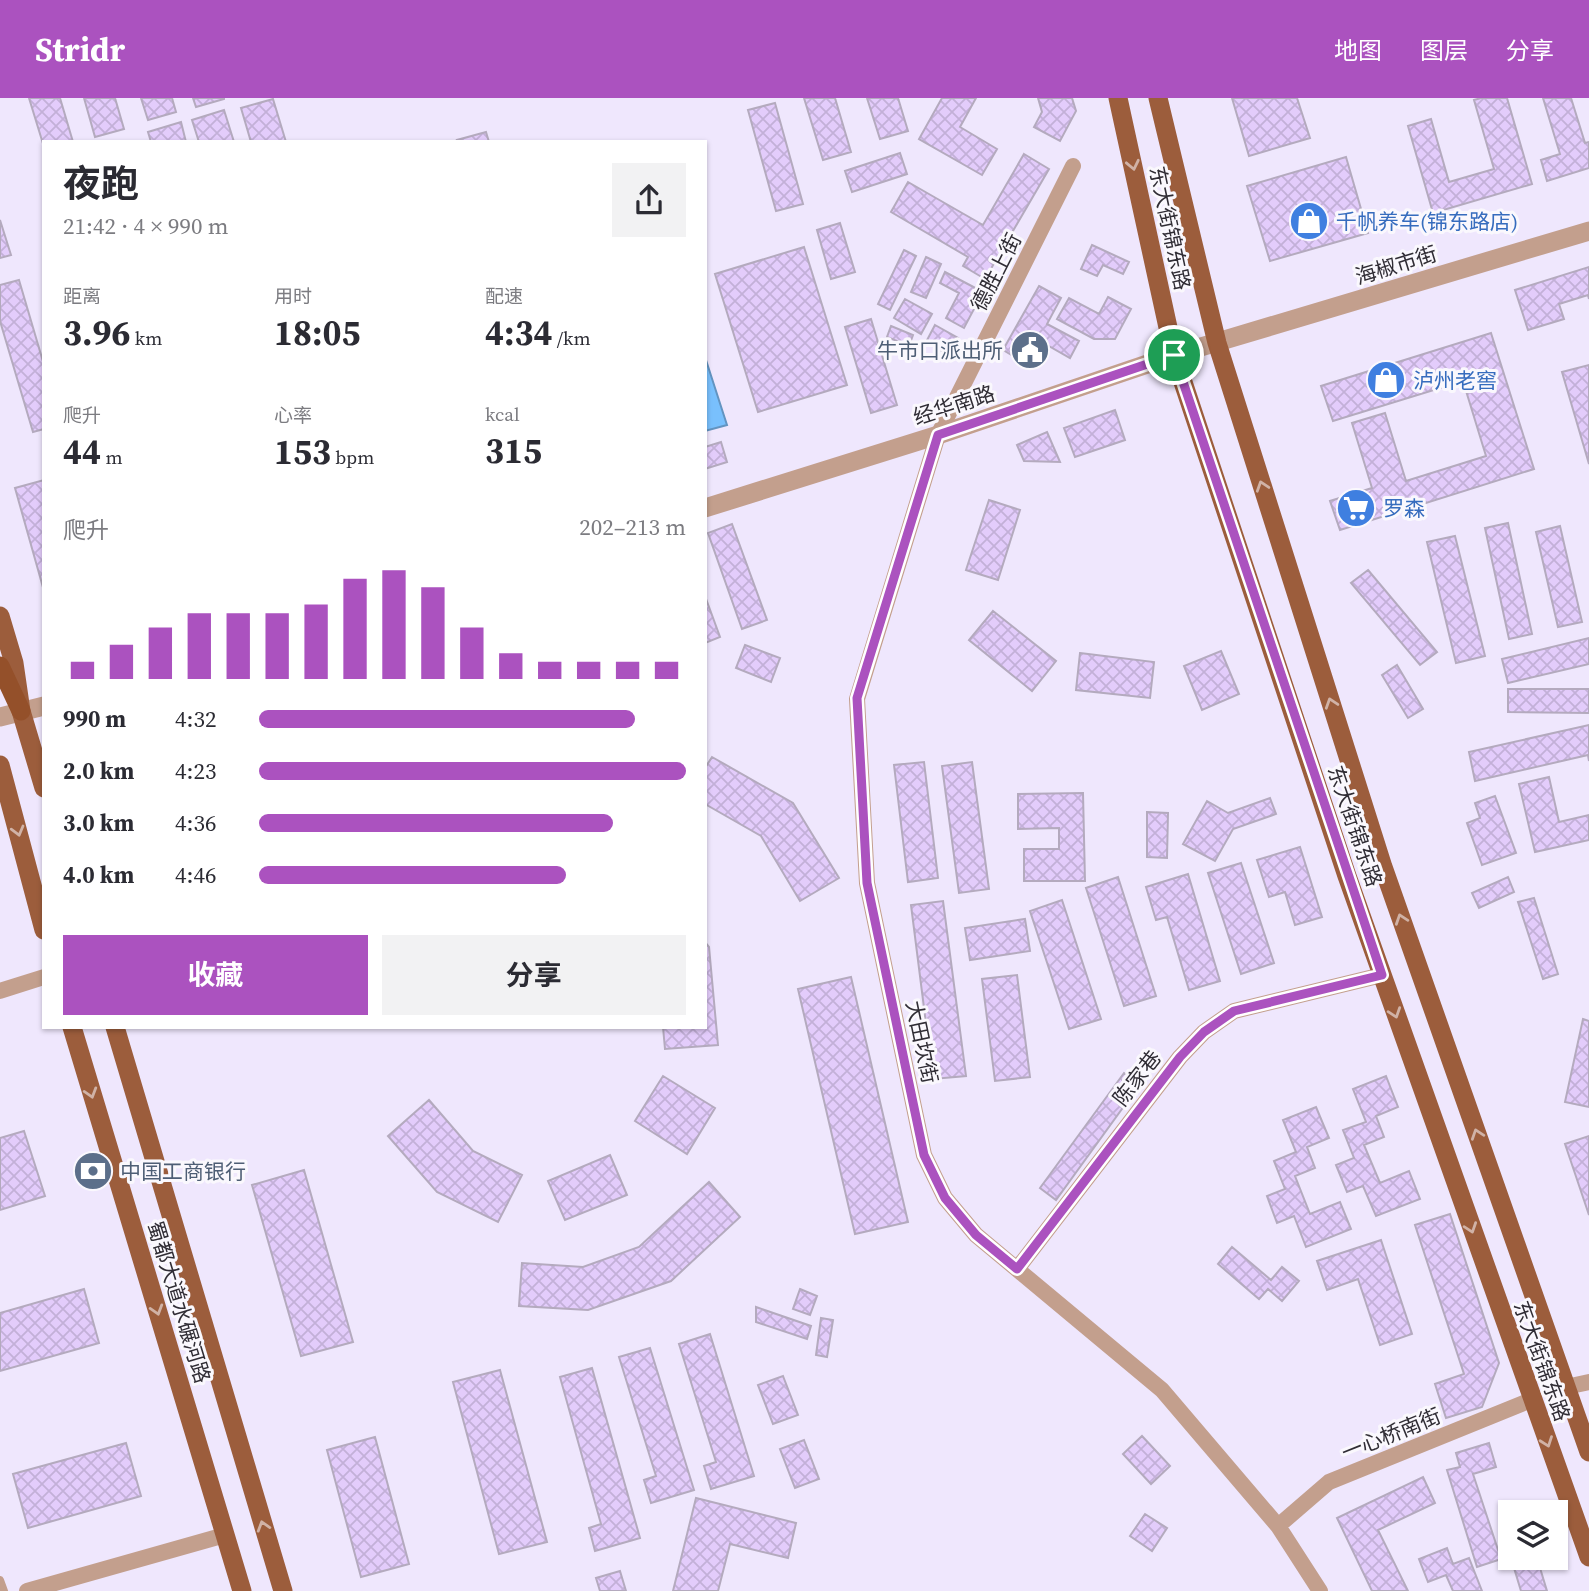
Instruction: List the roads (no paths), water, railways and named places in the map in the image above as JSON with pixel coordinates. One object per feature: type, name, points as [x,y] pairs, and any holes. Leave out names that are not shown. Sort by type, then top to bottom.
[{"type":"highway","points":[[0,666],[21,711]]},
{"type":"main road","name":"东大街锦东路","points":[[1118,98],[1174,355],[1382,975],[1589,1557]]},
{"type":"main road","name":"东大街锦东路","points":[[1158,98],[1217,343],[1383,867],[1589,1452]]},
{"type":"main road","points":[[0,616],[15,663],[21,711],[42,781]]},
{"type":"main road","points":[[0,765],[42,922]]},
{"type":"main road","name":"蜀都大道水碾河路","points":[[73,1029],[242,1591]]},
{"type":"main road","name":"蜀都大道水碾河路","points":[[116,1029],[283,1591]]},
{"type":"street","name":"德胜上街","points":[[938,435],[1073,166]]},
{"type":"street","name":"海椒市街","points":[[1217,343],[1589,231]]},
{"type":"street","name":"经华南路","points":[[707,507],[1217,343]]},
{"type":"street","name":"大田坎街","points":[[938,435],[857,698],[867,883],[924,1155],[945,1198],[976,1235],[1162,1390],[1278,1526],[1320,1591]]},
{"type":"street","points":[[0,718],[42,706]]},
{"type":"street","name":"陈家巷","points":[[1017,1269],[1180,1057],[1204,1032],[1234,1011],[1382,975]]},
{"type":"street","points":[[0,991],[42,978]]},
{"type":"street","points":[[1566,1387],[1589,1382]]},
{"type":"street","name":"一心桥南街","points":[[1278,1526],[1329,1482],[1531,1400]]},
{"type":"street","points":[[27,1591],[225,1535]]},
{"type":"lane","points":[[0,1580],[4,1591]]},
{"type":"water","points":[[707,363],[727,425],[707,430]]},
{"type":"place","name":"千帆养车(锦东路店)","points":[[1309,221]]},
{"type":"place","name":"牛市口派出所","points":[[1030,350]]},
{"type":"place","name":"泸州老窖","points":[[1386,380]]},
{"type":"place","name":"罗森","points":[[1356,508]]},
{"type":"place","name":"中国工商银行","points":[[93,1171]]}]
